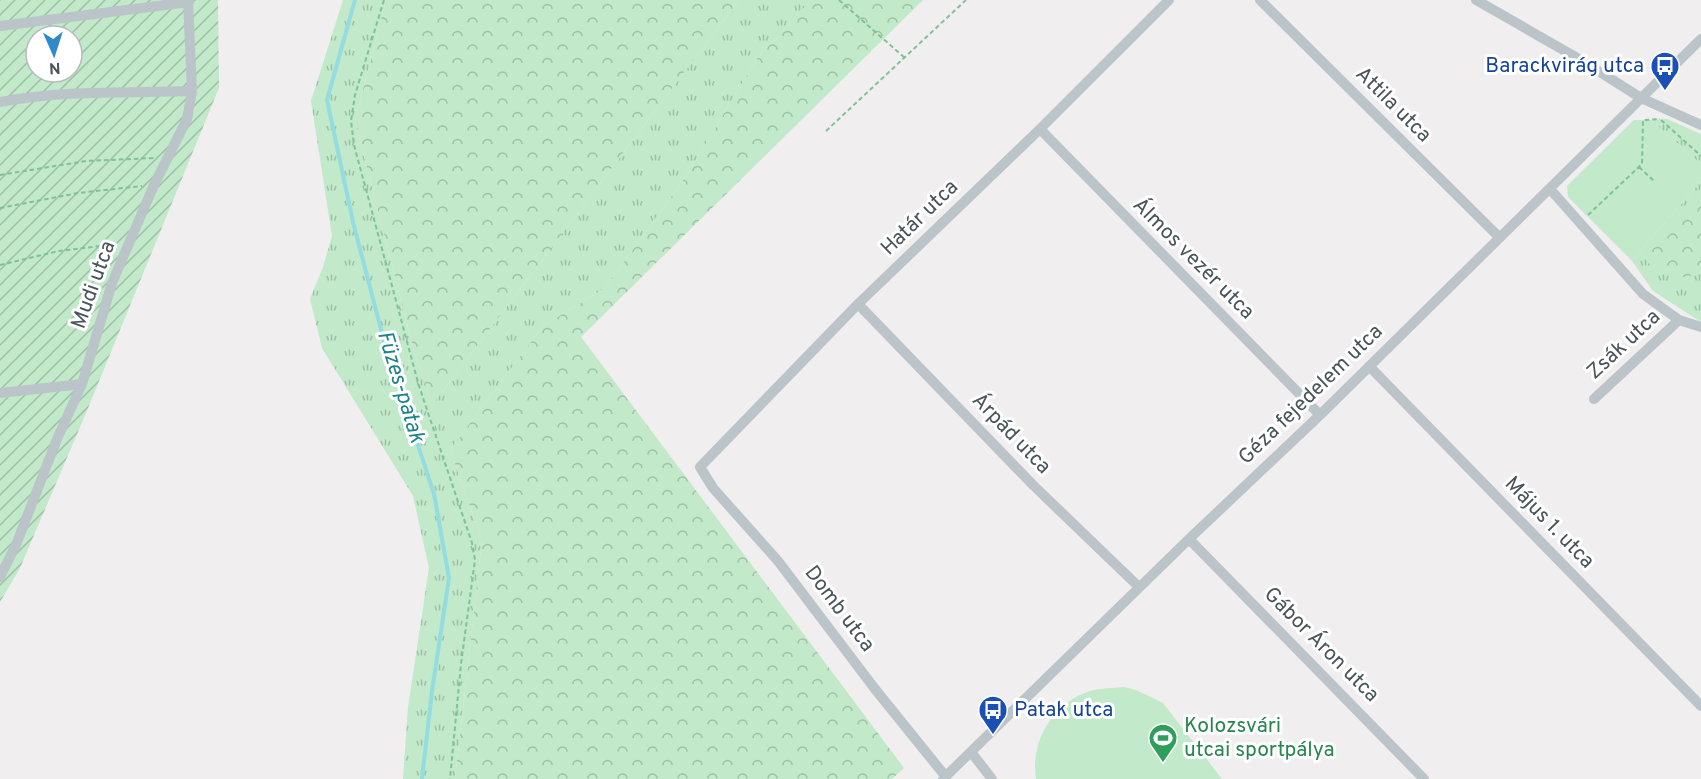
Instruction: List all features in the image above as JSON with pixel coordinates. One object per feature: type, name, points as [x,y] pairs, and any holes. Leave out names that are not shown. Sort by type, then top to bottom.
[{"type":"street","name":"Határ utca","points":[[700,467],[858,304],[1040,129],[1169,0]]},
{"type":"street","name":"Attila utca","points":[[1260,0],[1499,237]]},
{"type":"street","points":[[1476,0],[1581,60],[1641,98],[1701,125]]},
{"type":"street","points":[[0,26],[188,1]]},
{"type":"street","name":"Mudi utca","points":[[0,577],[16,545],[57,439],[82,384],[112,283],[154,185],[187,119],[192,91],[188,1]]},
{"type":"street","name":"Géza fejedelem utca","points":[[945,778],[1139,587],[1320,415],[1701,39]]},
{"type":"street","points":[[0,102],[26,97],[192,91]]},
{"type":"street","name":"Álmos vezér utca","points":[[1040,129],[1320,415]]},
{"type":"street","points":[[1550,189],[1643,294],[1679,320],[1701,327]]},
{"type":"street","name":"Árpád utca","points":[[858,304],[1033,485],[1139,587]]},
{"type":"street","name":"Zsák utca","points":[[1594,399],[1679,320]]},
{"type":"street","name":"Május 1. utca","points":[[1369,366],[1701,706]]},
{"type":"street","points":[[0,393],[82,384]]},
{"type":"street","name":"Domb utca","points":[[700,467],[713,488],[778,561],[945,778]]},
{"type":"street","name":"Gábor Áron utca","points":[[1189,539],[1424,779]]},
{"type":"street","points":[[971,752],[992,779]]},
{"type":"path","points":[[384,0],[355,95],[351,121],[354,145],[419,386],[472,543],[475,560],[461,664],[450,779]]},
{"type":"path","points":[[839,0],[905,58]]},
{"type":"path","points":[[826,131],[966,0]]},
{"type":"path","points":[[1655,104],[1660,119],[1701,156]]},
{"type":"path","points":[[1580,222],[1642,164],[1643,120],[1660,119]]},
{"type":"path","points":[[0,175],[86,160],[168,157]]},
{"type":"path","points":[[1639,167],[1654,181]]},
{"type":"path","points":[[0,208],[78,193],[154,185]]},
{"type":"path","points":[[0,266],[59,251],[129,243]]},
{"type":"green space","points":[[0,0],[218,0],[219,88],[20,568],[0,602]]},
{"type":"green space","points":[[343,0],[386,0],[355,121],[415,355],[433,404],[739,0],[811,0],[758,57],[687,175],[605,288],[543,326],[450,450],[482,540],[455,779],[403,779],[408,707],[429,568],[413,496],[322,348],[310,299],[332,236],[311,101]]},
{"type":"green space","points":[[386,0],[739,0],[433,404],[415,355],[355,121]]},
{"type":"green space","points":[[811,0],[923,0],[581,337],[904,768],[892,779],[455,779],[482,540],[450,450],[543,326],[605,288],[687,175],[758,57]]},
{"type":"green space","points":[[1667,119],[1701,134],[1701,164],[1651,120]]},
{"type":"green space","points":[[1634,120],[1651,120],[1701,164],[1701,181],[1632,261],[1568,197],[1567,186]]},
{"type":"green space","points":[[1701,181],[1701,322],[1653,291],[1632,261]]},
{"type":"green space","points":[[1701,188],[1701,273],[1685,277],[1656,273],[1644,257],[1652,245],[1668,236],[1692,213],[1692,199]]},
{"type":"green space","points":[[1123,687],[1136,690],[1163,703],[1222,779],[1036,779],[1037,751],[1047,725],[1055,714],[1065,704],[1090,691]]},
{"type":"waterway","name":"Füzes-patak","points":[[355,0],[327,100],[353,222],[384,341],[434,494],[449,578],[432,691],[422,779]]},
{"type":"place","name":"Barackvirág utca","points":[[1665,92]]},
{"type":"place","name":"Patak utca","points":[[993,736]]},
{"type":"place","name":"Kolozsvári utcai sportpálya","points":[[1163,764]]}]
